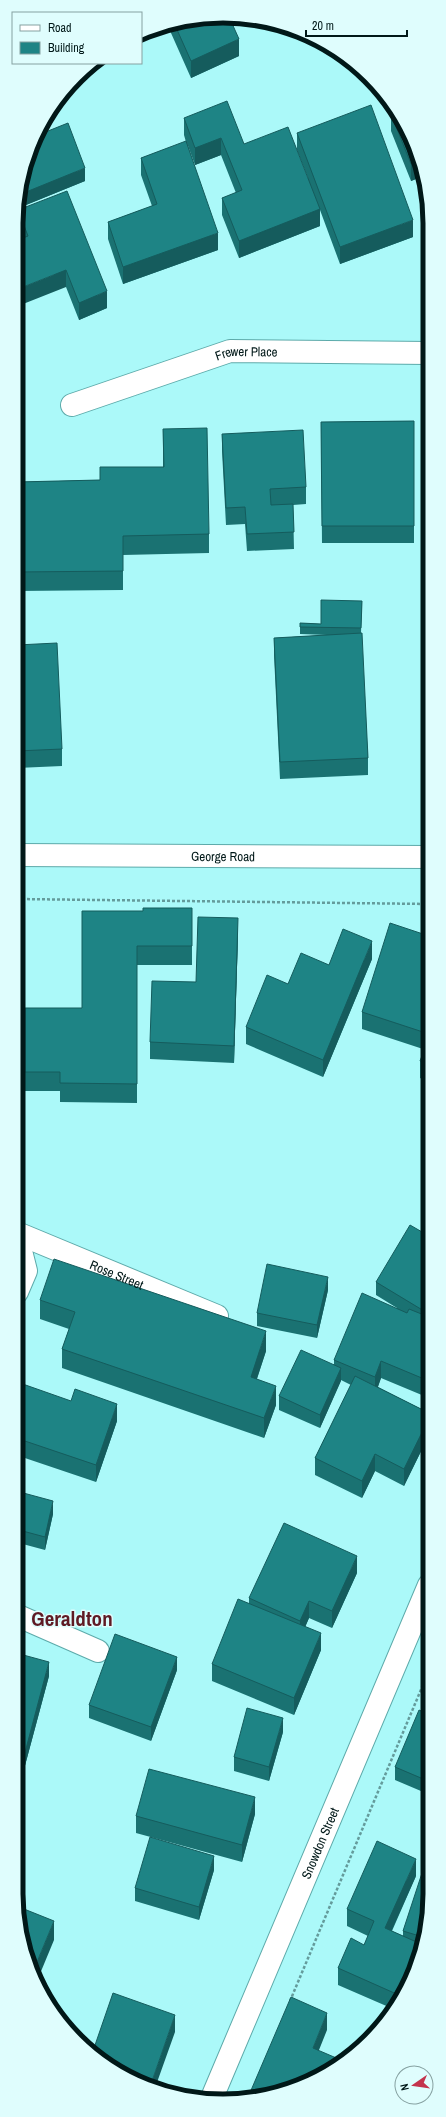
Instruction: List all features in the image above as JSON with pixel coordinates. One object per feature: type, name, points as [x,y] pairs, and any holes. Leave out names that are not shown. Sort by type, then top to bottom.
[{"type":"street","name":"Frewer Place","points":[[72,405],[230,351],[423,353]]},
{"type":"street","name":"George Road","points":[[23,855],[423,857]]},
{"type":"street","name":"Rose Street","points":[[23,1236],[217,1316]]},
{"type":"street","points":[[23,1258],[26,1270],[23,1277]]},
{"type":"street","name":"Snowdon Street","points":[[214,2094],[423,1597]]},
{"type":"street","points":[[23,1618],[98,1651]]},
{"type":"path","points":[[23,899],[423,904]]},
{"type":"path","points":[[288,2008],[423,1685]]},
{"type":"building","points":[[210,23],[232,23],[239,39],[191,61],[177,29]]},
{"type":"building","points":[[227,101],[244,144],[288,127],[320,209],[239,241],[222,198],[242,190],[221,138],[195,148],[184,118]]},
{"type":"building","points":[[371,105],[413,220],[340,247],[297,133]]},
{"type":"building","points":[[392,117],[408,146],[413,163],[411,164]]},
{"type":"building","points":[[68,123],[85,168],[26,192],[30,171],[38,146],[46,132]]},
{"type":"building","points":[[186,141],[218,233],[123,267],[108,222],[157,204],[141,158]]},
{"type":"building","points":[[67,191],[107,291],[79,303],[66,270],[23,287],[23,238],[28,236],[23,223],[23,208]]},
{"type":"building","points":[[414,421],[414,526],[322,526],[321,422]]},
{"type":"building","points":[[207,428],[209,534],[123,536],[123,571],[23,572],[23,482],[100,480],[100,467],[164,467],[163,429]]},
{"type":"building","points":[[303,430],[306,487],[270,489],[271,505],[293,504],[294,532],[247,534],[245,507],[226,508],[222,434]]},
{"type":"building","points":[[321,600],[362,601],[361,628],[300,627],[300,623],[321,624]]},
{"type":"building","points":[[362,633],[368,758],[280,762],[274,638]]},
{"type":"building","points":[[57,643],[62,749],[23,751],[23,645]]},
{"type":"building","points":[[143,908],[192,908],[192,946],[137,946],[137,1084],[60,1083],[60,1072],[25,1072],[25,1008],[82,1008],[82,911],[143,911]]},
{"type":"building","points":[[198,917],[238,918],[234,1046],[150,1042],[152,981],[196,982]]},
{"type":"building","points":[[390,923],[423,934],[423,1032],[362,1012]]},
{"type":"building","points":[[343,929],[372,941],[323,1060],[246,1027],[267,975],[288,984],[301,953],[329,965]]},
{"type":"building","points":[[423,1053],[423,1062],[420,1061]]},
{"type":"building","points":[[410,1225],[423,1233],[423,1310],[376,1282]]},
{"type":"building","points":[[54,1259],[266,1331],[251,1377],[276,1386],[264,1418],[62,1349],[75,1312],[40,1300]]},
{"type":"building","points":[[267,1264],[328,1277],[317,1325],[257,1313]]},
{"type":"building","points":[[362,1293],[407,1313],[409,1309],[423,1315],[423,1378],[381,1361],[375,1377],[334,1360]]},
{"type":"building","points":[[301,1350],[341,1368],[320,1415],[279,1396]]},
{"type":"building","points":[[355,1376],[423,1410],[423,1430],[404,1469],[375,1454],[362,1481],[315,1458]]},
{"type":"building","points":[[23,1384],[71,1401],[75,1389],[117,1404],[96,1465],[23,1440]]},
{"type":"building","points":[[23,1493],[53,1501],[45,1537],[23,1531]]},
{"type":"building","points":[[284,1523],[357,1556],[332,1611],[309,1601],[300,1621],[249,1598]]},
{"type":"building","points":[[238,1599],[321,1633],[294,1698],[212,1664]]},
{"type":"building","points":[[115,1634],[177,1657],[151,1727],[89,1705]]},
{"type":"building","points":[[23,1655],[49,1662],[23,1760]]},
{"type":"building","points":[[247,1708],[283,1718],[269,1767],[234,1757]]},
{"type":"building","points":[[419,1710],[423,1712],[423,1779],[395,1767]]},
{"type":"building","points":[[149,1769],[255,1797],[242,1845],[136,1816]]},
{"type":"building","points":[[150,1837],[214,1856],[199,1907],[135,1888]]},
{"type":"building","points":[[377,1841],[416,1859],[385,1928],[417,1942],[408,1971],[396,1994],[338,1968],[351,1938],[364,1945],[374,1921],[347,1909]]},
{"type":"building","points":[[423,1870],[423,1907],[418,1936],[403,1931]]},
{"type":"building","points":[[23,1909],[54,1921],[36,1964],[27,1933]]},
{"type":"building","points":[[113,1993],[175,2015],[152,2081],[123,2067],[94,2047]]},
{"type":"building","points":[[291,1997],[327,2013],[313,2048],[337,2058],[300,2079],[275,2087],[250,2092]]},
{"type":"district","name":"Geraldton","points":[[72,1618]]}]
